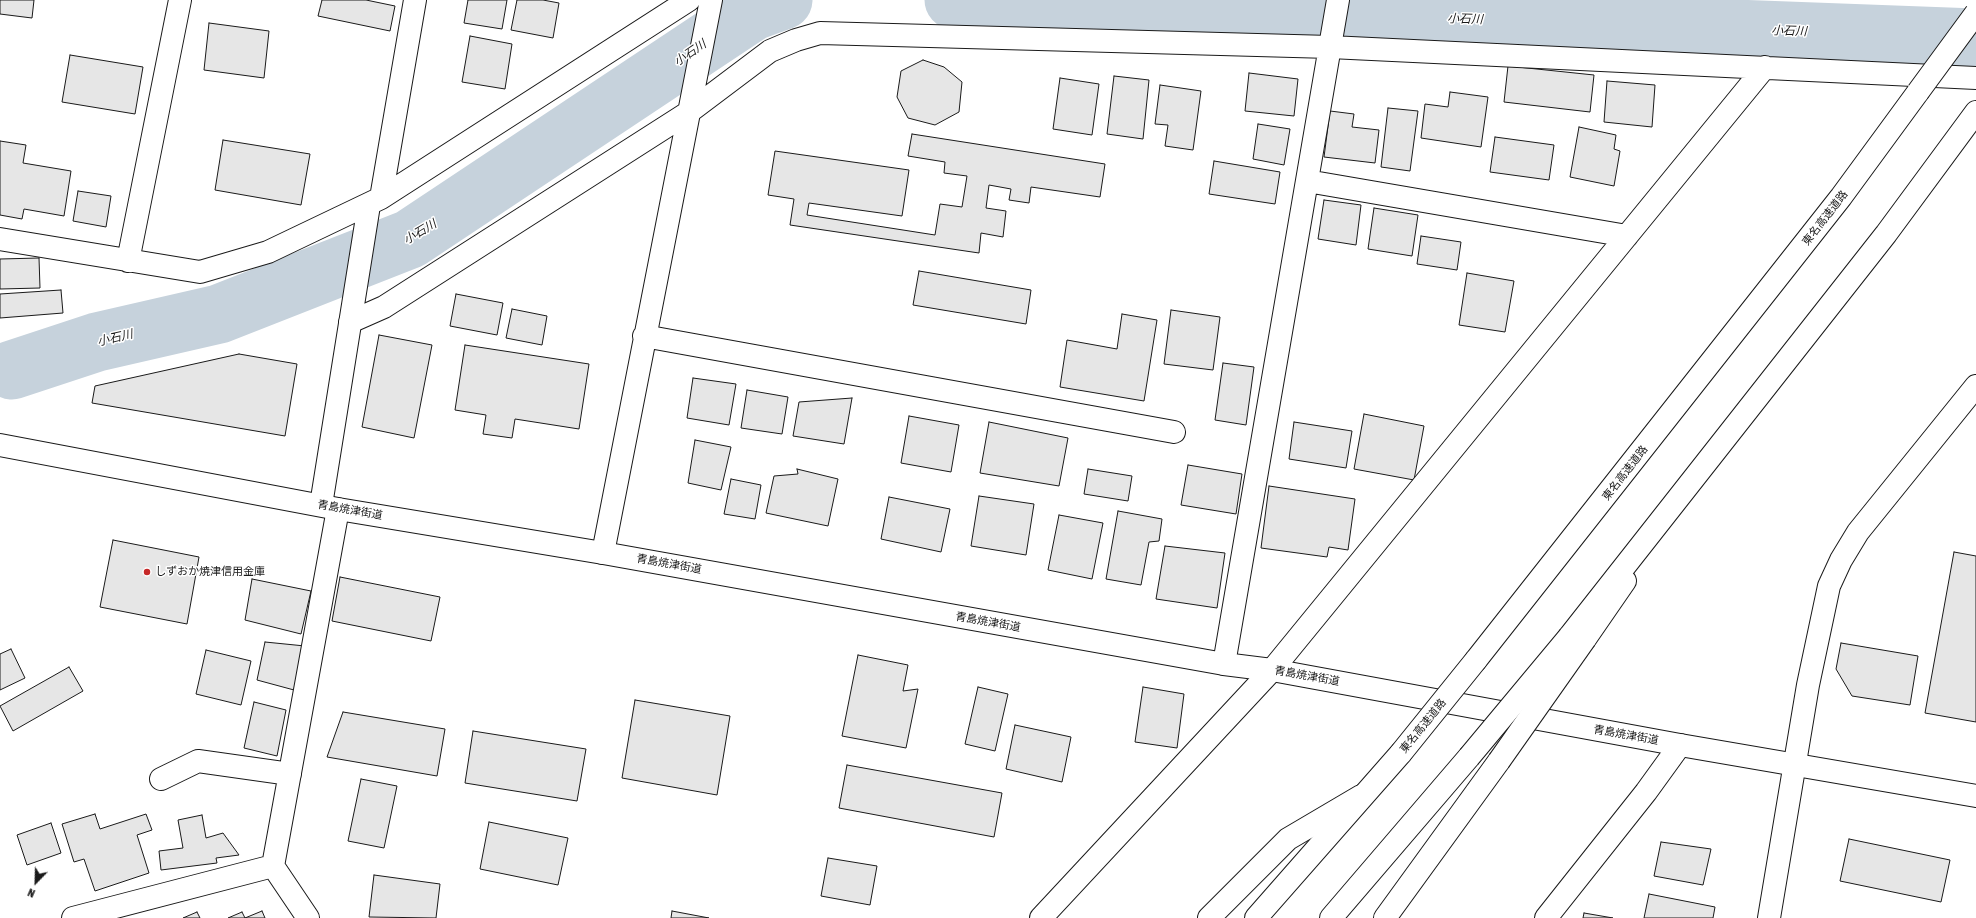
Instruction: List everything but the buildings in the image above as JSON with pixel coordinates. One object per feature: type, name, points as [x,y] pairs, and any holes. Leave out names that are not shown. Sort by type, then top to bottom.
[{"type":"main road","points":[[128,261],[180,0]]},
{"type":"main road","points":[[308,918],[273,866],[290,774],[330,507],[352,313],[415,0]]},
{"type":"main road","points":[[0,239],[200,272],[268,252],[372,210],[689,0]]},
{"type":"main road","points":[[603,553],[644,336],[711,0]]},
{"type":"main road","points":[[1224,664],[1338,0]]},
{"type":"main road","name":"東名高速道路","points":[[1256,918],[1366,793],[1476,660],[1836,203],[1976,13]]},
{"type":"main road","points":[[352,313],[384,307],[689,112],[770,51],[796,40],[820,33],[1330,47],[1976,78]]},
{"type":"main road","points":[[1041,918],[1272,670],[1765,67]]},
{"type":"main road","points":[[1385,918],[1500,761],[1577,638],[1708,461],[1886,234],[1976,112]]},
{"type":"main road","points":[[1307,181],[1627,236]]},
{"type":"main road","points":[[644,336],[1174,432]]},
{"type":"main road","points":[[1769,918],[1796,766],[1808,685],[1829,586],[1841,560],[1858,532],[1976,386]]},
{"type":"main road","name":"青島焼津街道","points":[[0,445],[330,507],[603,553],[1224,664],[1272,670],[1796,766],[1976,796]]},
{"type":"main road","points":[[1331,918],[1577,638]]},
{"type":"main road","points":[[1546,918],[1646,792],[1680,745]]},
{"type":"main road","points":[[161,779],[198,761],[290,774]]},
{"type":"main road","points":[[1209,918],[1288,839],[1366,793]]},
{"type":"main road","points":[[73,918],[273,866]]},
{"type":"waterway","name":"小石川","points":[[12,370],[97,342],[219,314],[410,239],[753,11],[783,0]]},
{"type":"waterway","name":"小石川","points":[[954,0],[1976,38]]},
{"type":"place","name":"しずおか焼津信用金庫","points":[[147,572]]}]
